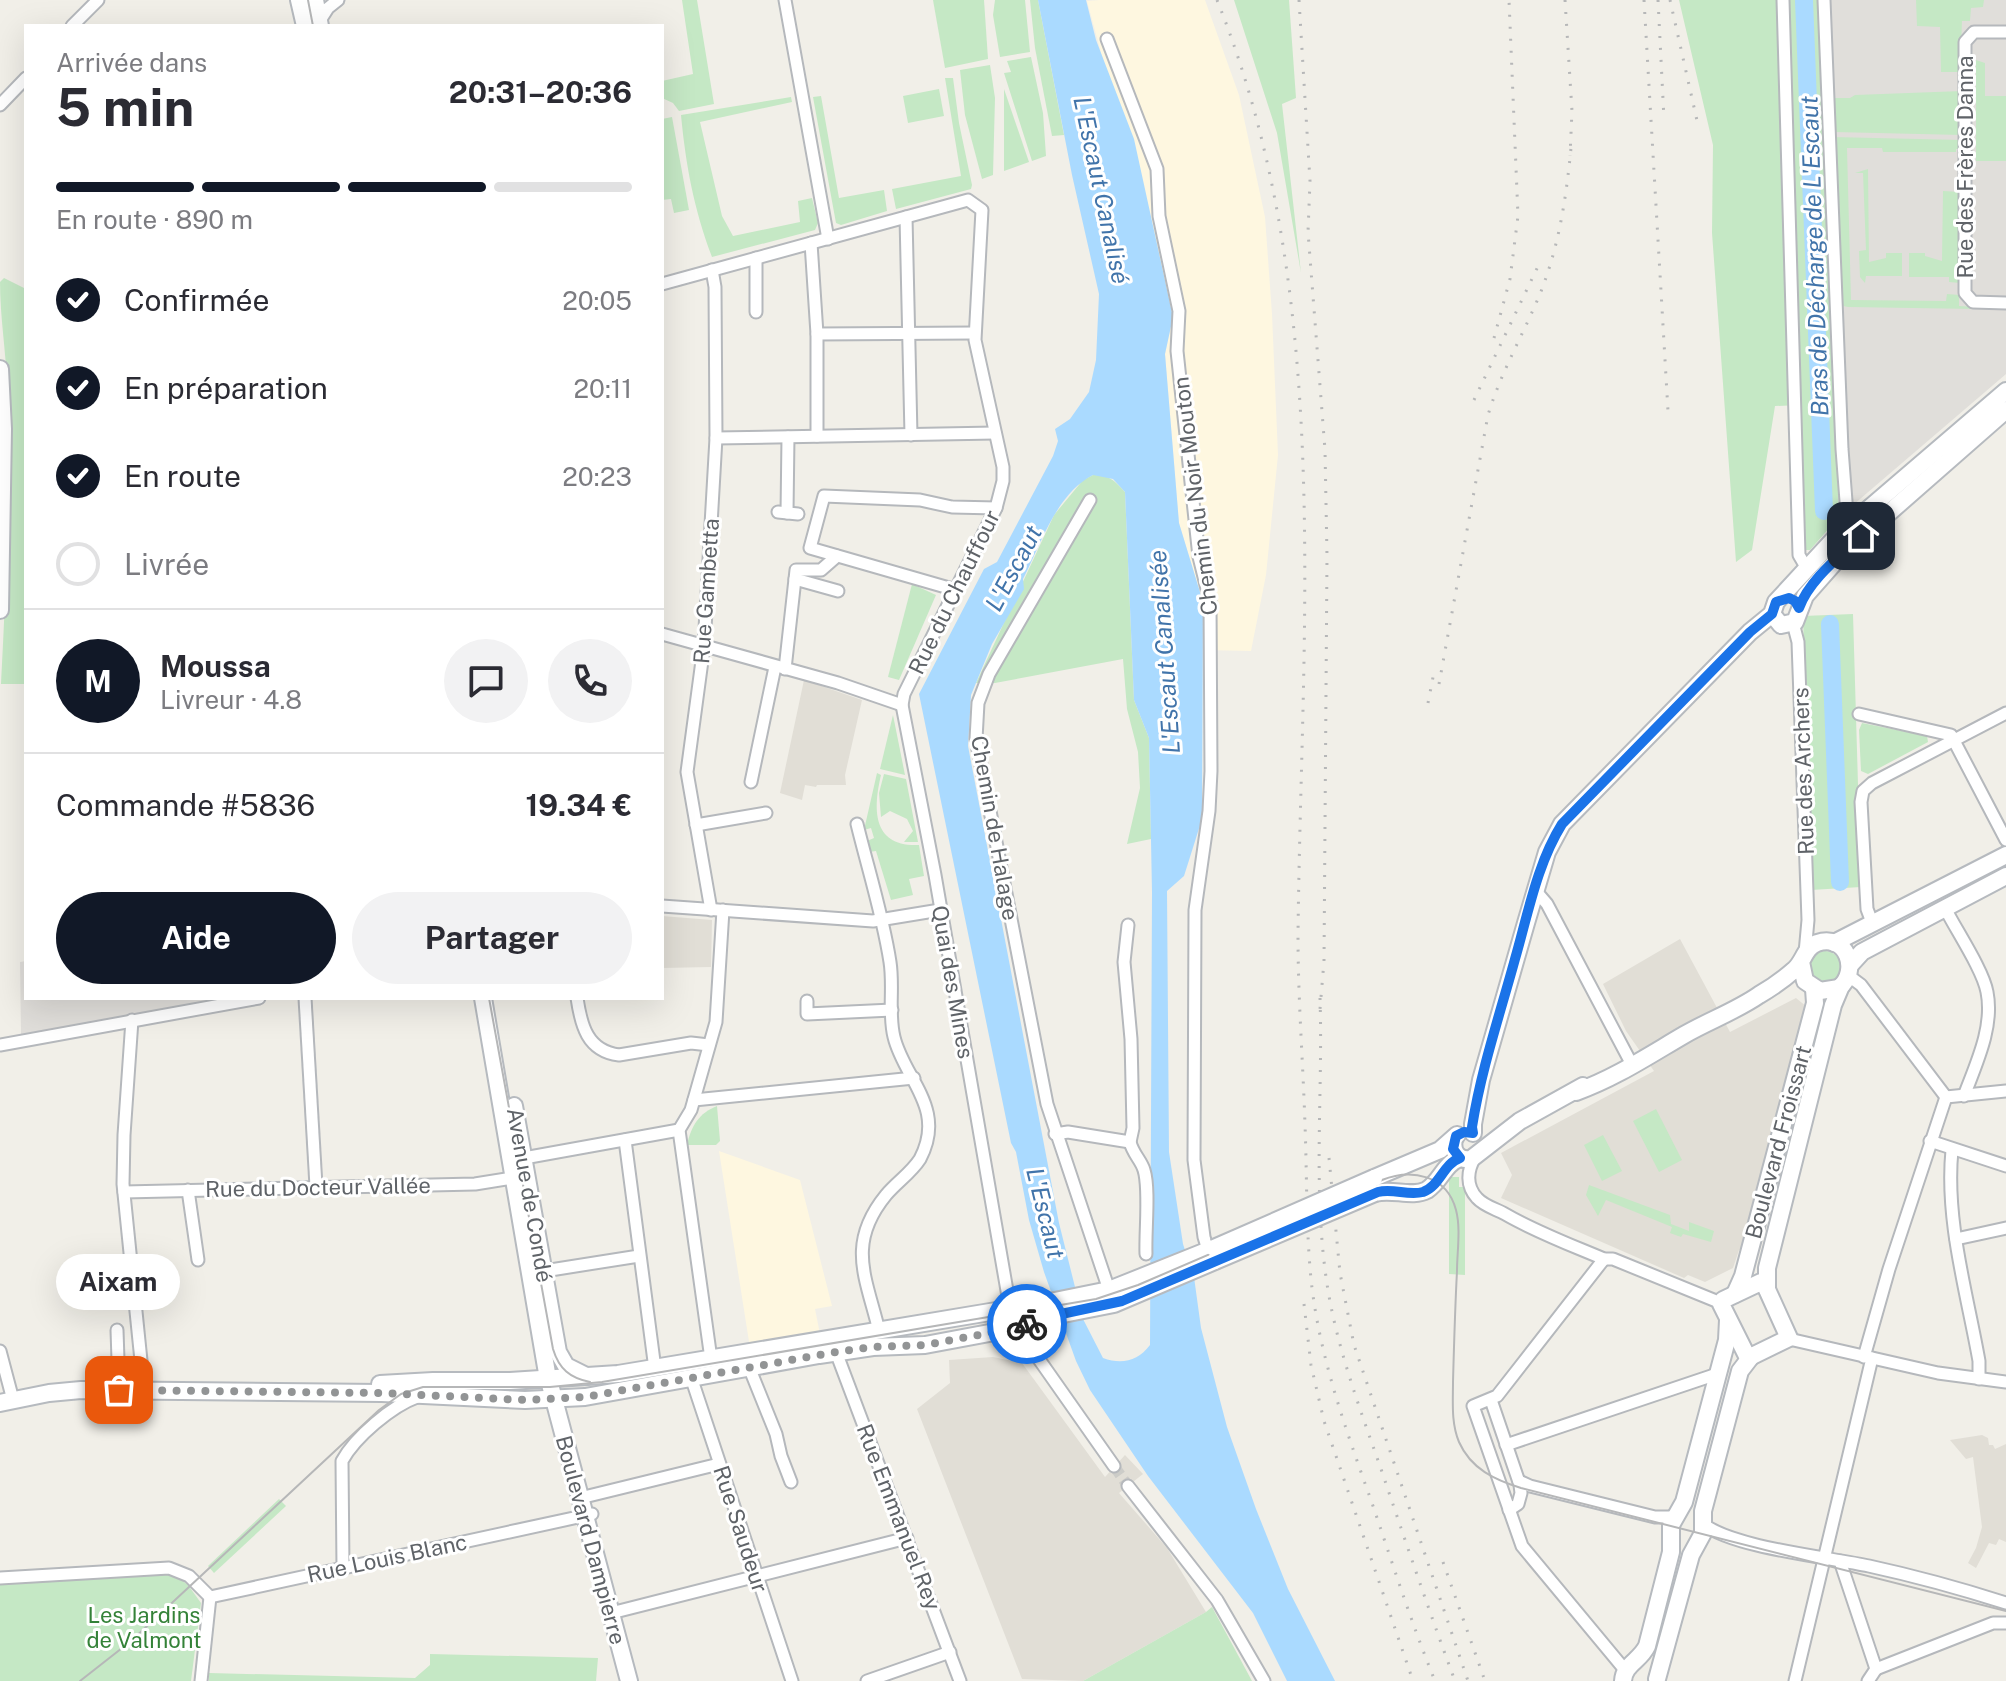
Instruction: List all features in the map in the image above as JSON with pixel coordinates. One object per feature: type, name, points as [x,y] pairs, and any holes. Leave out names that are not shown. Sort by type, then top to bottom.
[{"type":"main road","points":[[299,0],[314,24]]},
{"type":"main road","points":[[315,0],[315,24]]},
{"type":"main road","points":[[0,369],[3,439],[0,610]]},
{"type":"main road","points":[[1374,1186],[1413,1193],[1425,1191],[1468,1144],[1481,1080],[1535,890],[1547,852],[1571,813],[1775,607],[1806,567],[1851,524],[2006,391]]},
{"type":"main road","points":[[1775,607],[1779,624],[1796,616],[1808,592],[1843,553],[2006,410]]},
{"type":"main road","points":[[1775,607],[1791,599],[1796,616]]},
{"type":"main road","points":[[1759,995],[1814,945],[1830,943],[1873,925],[2006,855]]},
{"type":"main road","points":[[1576,1092],[1654,1055],[1682,1036],[1759,995],[1794,984],[1827,992],[1847,975],[1862,952],[2006,876]]},
{"type":"main road","points":[[1830,943],[1845,950],[1847,975]]},
{"type":"main road","points":[[1803,958],[1801,972],[1811,986]]},
{"type":"main road","name":"Boulevard Froissart","points":[[1767,1289],[1767,1268],[1833,1005],[1847,975]]},
{"type":"main road","name":"Boulevard Froissart","points":[[1728,1298],[1743,1276],[1815,1003],[1811,986]]},
{"type":"main road","points":[[483,1000],[505,1113],[512,1178],[544,1359],[556,1379]]},
{"type":"main road","name":"Avenue de Condé","points":[[494,1000],[562,1361],[556,1379]]},
{"type":"main road","points":[[144,1386],[560,1399],[594,1396],[836,1352],[925,1345],[1022,1315],[1137,1287],[1374,1186],[1440,1150],[1468,1144],[1520,1121],[1576,1092],[1629,1059],[1682,1036]]},
{"type":"main road","points":[[1657,1680],[1696,1543],[1703,1534],[1702,1522],[1740,1371],[1750,1358],[1789,1339],[1761,1282],[1728,1298],[1727,1340],[1677,1516],[1670,1528],[1673,1537],[1682,1545],[1696,1543]]},
{"type":"main road","points":[[6,1398],[58,1383],[144,1386],[556,1379],[655,1369],[879,1331],[1022,1315]]},
{"type":"main road","points":[[1728,1320],[1745,1356],[1750,1358]]},
{"type":"main road","points":[[527,1380],[538,1371],[544,1359]]},
{"type":"main road","points":[[562,1361],[573,1371],[588,1376]]},
{"type":"main road","name":"Boulevard Dampierre","points":[[556,1379],[615,1612],[629,1681]]},
{"type":"main road","points":[[1677,1516],[1692,1513],[1702,1522]]},
{"type":"main road","points":[[1627,1671],[1647,1646],[1673,1537]]},
{"type":"main road","points":[[615,1612],[636,1681]]},
{"type":"main road","points":[[1627,1671],[1643,1661],[1656,1671],[1657,1680]]},
{"type":"street","points":[[74,24],[98,0]]},
{"type":"street","points":[[316,24],[338,0]]},
{"type":"street","points":[[785,0],[828,239]]},
{"type":"street","points":[[1783,0],[1799,555],[1806,567]]},
{"type":"street","points":[[1824,0],[1841,434],[1847,514],[1851,524]]},
{"type":"street","name":"Rue des Frères Danna","points":[[2006,32],[1974,32],[1965,42],[1963,241],[1967,298],[1975,302],[2006,303]]},
{"type":"street","name":"Chemin du Noir Mouton","points":[[1107,39],[1157,169],[1160,224],[1179,311],[1177,351],[1199,557],[1210,601],[1211,784],[1195,910],[1194,1144],[1195,1182],[1208,1256]]},
{"type":"street","points":[[0,105],[24,80]]},
{"type":"street","name":"Rue du Chauffour","points":[[902,705],[902,698],[996,508],[1003,476],[974,333],[982,215],[979,206],[968,200],[906,217]]},
{"type":"street","points":[[664,283],[906,217],[911,435]]},
{"type":"street","points":[[811,243],[817,334],[817,436]]},
{"type":"street","points":[[756,258],[756,312]]},
{"type":"street","name":"Rue Gambetta","points":[[679,1130],[694,1100],[717,1014],[717,910],[696,825],[687,772],[704,646],[716,438],[715,287],[712,270]]},
{"type":"street","points":[[817,334],[974,333]]},
{"type":"street","points":[[716,438],[995,433]]},
{"type":"street","points":[[788,437],[788,513]]},
{"type":"street","points":[[956,590],[810,548],[824,496],[920,500],[952,507],[996,508]]},
{"type":"street","name":"Chemin de Halage","points":[[1090,500],[989,674],[978,703],[976,723],[977,751],[1047,1104],[1102,1297]]},
{"type":"street","points":[[751,782],[780,668],[796,570],[821,570],[837,556]]},
{"type":"street","points":[[795,579],[838,591]]},
{"type":"street","name":"Rue des Archers","points":[[1796,616],[1808,920],[1803,958]]},
{"type":"street","points":[[664,635],[838,683],[902,705]]},
{"type":"street","name":"Quai des Mines","points":[[902,705],[1003,1259],[1022,1315],[1051,1377],[1114,1466]]},
{"type":"street","points":[[1873,925],[1867,909],[1862,794],[1869,785],[2006,713]]},
{"type":"street","points":[[1859,714],[1944,731],[1954,740],[2006,840]]},
{"type":"street","points":[[696,825],[766,813]]},
{"type":"street","points":[[857,824],[891,967],[895,1042],[924,1102],[928,1130],[925,1148],[917,1163],[872,1214],[862,1242],[862,1262],[879,1331]]},
{"type":"street","points":[[1535,890],[1547,904],[1629,1059]]},
{"type":"street","points":[[664,906],[881,921],[940,910]]},
{"type":"street","points":[[1945,908],[1984,981],[1988,997],[1983,1043],[1964,1096]]},
{"type":"street","points":[[1808,920],[1812,930],[1830,943]]},
{"type":"street","points":[[1128,925],[1124,962],[1131,1039],[1133,1128],[1130,1142],[1133,1154],[1145,1171],[1146,1254]]},
{"type":"street","points":[[1847,975],[1861,985],[1946,1097]]},
{"type":"street","points":[[0,1045],[247,1000]]},
{"type":"street","points":[[305,1000],[316,1186]]},
{"type":"street","points":[[577,1000],[585,1032],[594,1044],[609,1053],[624,1055],[691,1043],[709,1045]]},
{"type":"street","points":[[807,1001],[807,1014],[892,1010]]},
{"type":"street","points":[[132,1020],[124,1135],[124,1192],[144,1386]]},
{"type":"street","points":[[694,1100],[914,1078]]},
{"type":"street","points":[[1946,1097],[2006,1091]]},
{"type":"street","points":[[1795,1681],[1868,1357],[1930,1141],[1946,1097]]},
{"type":"street","points":[[524,1158],[679,1130],[711,1359]]},
{"type":"street","points":[[1055,1134],[1068,1132],[1130,1142]]},
{"type":"street","points":[[625,1140],[655,1369]]},
{"type":"street","points":[[1930,1141],[2006,1166]]},
{"type":"street","points":[[1468,1144],[1469,1180],[1473,1192],[1482,1202],[1520,1223],[1604,1259],[1613,1259],[1728,1298]]},
{"type":"street","points":[[1952,1150],[1956,1239],[1979,1361],[1979,1379]]},
{"type":"street","name":"Rue du Docteur Vallée","points":[[124,1192],[475,1184],[512,1178]]},
{"type":"street","points":[[188,1190],[198,1260]]},
{"type":"street","points":[[1956,1239],[2006,1228]]},
{"type":"street","points":[[544,1271],[639,1256]]},
{"type":"street","points":[[1604,1259],[1499,1393],[1491,1400],[1473,1406],[1523,1549],[1627,1671]]},
{"type":"street","points":[[117,1330],[119,1386]]},
{"type":"street","points":[[1789,1339],[2006,1382]]},
{"type":"street","points":[[0,1351],[6,1398]]},
{"type":"street","name":"Rue Emmanuel Rey","points":[[836,1352],[960,1681]]},
{"type":"street","points":[[749,1367],[791,1482]]},
{"type":"street","points":[[1506,1445],[1717,1374]]},
{"type":"street","name":"Rue Saudeur","points":[[691,1377],[792,1681]]},
{"type":"street","points":[[343,1568],[342,1461],[354,1445],[392,1410],[423,1395]]},
{"type":"street","points":[[1491,1400],[1519,1481],[1520,1499],[1509,1510]]},
{"type":"street","points":[[584,1497],[719,1464]]},
{"type":"street","points":[[1519,1481],[1655,1517],[1677,1516]]},
{"type":"street","points":[[1128,1486],[1217,1600],[1264,1681]]},
{"type":"street","name":"Rue Louis Blanc","points":[[210,1597],[589,1515]]},
{"type":"street","points":[[1702,1522],[1733,1538],[1882,1569],[2006,1603]]},
{"type":"street","points":[[615,1612],[907,1538]]},
{"type":"street","points":[[1840,1561],[1876,1669]]},
{"type":"street","points":[[0,1578],[157,1568],[175,1569],[189,1576],[210,1597],[201,1681]]},
{"type":"street","points":[[1868,1681],[1876,1669],[2001,1622]]},
{"type":"street","points":[[867,1681],[950,1652]]},
{"type":"shaded area","points":[[1205,0],[1239,95],[1265,217],[1278,455],[1266,575],[1251,651],[1203,650],[1203,602],[1179,523],[1165,354],[1173,317],[1087,1]]},
{"type":"shaded area","points":[[1820,0],[2006,0],[2006,374],[1839,517]]},
{"type":"shaded area","points":[[804,680],[862,700],[845,775],[846,785],[805,785],[802,800],[780,793]]},
{"type":"shaded area","points":[[664,916],[712,920],[711,967],[664,968]]},
{"type":"shaded area","points":[[1680,939],[1730,1032],[1796,998],[1807,1007],[1745,1248],[1739,1250],[1733,1268],[1705,1282],[1688,1275],[1684,1278],[1501,1198],[1512,1175],[1501,1153],[1654,1071],[1626,1031],[1603,984]]},
{"type":"shaded area","points":[[24,961],[24,1000],[220,1000],[21,1034],[20,962]]},
{"type":"shaded area","points":[[719,1151],[800,1180],[832,1306],[815,1309],[820,1334],[750,1348]]},
{"type":"shaded area","points":[[993,1357],[1022,1363],[1105,1477],[1125,1455],[1143,1474],[1119,1493],[1167,1548],[1206,1612],[1083,1681],[1022,1679],[917,1409],[950,1383],[949,1360]]},
{"type":"shaded area","points":[[1982,1435],[1995,1449],[2006,1444],[2006,1542],[1999,1539],[1996,1545],[1989,1543],[1976,1568],[1968,1563],[1982,1527],[1973,1457],[1966,1459],[1950,1440]]},
{"type":"green space","points":[[682,0],[697,0],[714,104],[679,111],[673,103],[664,99],[664,81],[693,74]]},
{"type":"green space","points":[[933,0],[984,0],[988,59],[945,68]]},
{"type":"green space","points":[[995,0],[1025,0],[1030,52],[1000,57],[993,15]]},
{"type":"green space","points":[[1030,0],[1038,0],[1064,135],[1052,136],[1035,48]]},
{"type":"green space","points":[[1234,0],[1289,0],[1296,98],[1282,104],[1301,273],[1277,133]]},
{"type":"green space","points":[[1679,0],[1820,0],[1839,517],[1810,550],[1805,550],[1800,405],[1775,406],[1752,550],[1736,562],[1712,233],[1713,145]]},
{"type":"green space","points":[[1916,0],[1984,0],[1983,7],[1971,8],[1970,21],[1962,21],[1960,72],[1941,72],[1940,27],[1917,26]]},
{"type":"green space","points":[[1031,57],[1043,113],[1046,156],[1032,161],[1004,73],[1011,72],[1007,61]]},
{"type":"green space","points":[[1976,60],[1985,63],[1985,96],[2006,96],[2006,161],[1976,161]]},
{"type":"green space","points":[[990,65],[995,98],[993,175],[982,179],[965,115],[960,70]]},
{"type":"green space","points":[[945,78],[953,78],[971,189],[896,209],[892,189],[961,176]]},
{"type":"green space","points":[[939,89],[944,116],[908,123],[903,96]]},
{"type":"green space","points":[[1004,89],[1029,162],[1004,171]]},
{"type":"green space","points":[[1962,91],[1962,135],[1834,132],[1831,98]]},
{"type":"green space","points":[[821,96],[839,198],[884,190],[887,211],[841,225],[836,223],[813,97]]},
{"type":"green space","points":[[791,97],[792,102],[700,122],[722,216],[733,236],[800,222],[798,201],[812,198],[818,223],[815,230],[712,257],[692,188],[681,115]]},
{"type":"green space","points":[[672,117],[689,210],[674,213],[671,199],[664,200],[664,119]]},
{"type":"green space","points":[[1832,137],[1962,140],[1962,149],[1956,149],[1956,152],[1883,152],[1882,148],[1847,148],[1851,300],[1946,301],[1947,294],[1959,295],[1959,306],[1977,309],[1839,305]]},
{"type":"green space","points":[[1868,169],[1869,262],[1886,258],[1886,253],[1902,253],[1902,276],[1866,276],[1865,283],[1860,277],[1859,251],[1866,250],[1863,173],[1855,173]]},
{"type":"green space","points":[[1943,191],[1961,192],[1960,283],[1949,282],[1949,277],[1909,277],[1909,253],[1925,253],[1925,256],[1942,261]]},
{"type":"green space","points":[[4,278],[24,288],[24,684],[1,684],[8,422],[0,282]]},
{"type":"green space","points":[[1093,475],[1111,479],[1125,492],[1134,700],[1149,738],[1151,839],[1127,844],[1140,788],[1138,752],[1127,709],[1123,659],[995,683],[976,683],[1054,515],[1083,480]]},
{"type":"green space","points":[[912,584],[936,595],[899,680],[888,677]]},
{"type":"green space","points":[[1853,614],[1861,887],[1811,890],[1803,616]]},
{"type":"green space","points":[[893,715],[905,775],[880,769]]},
{"type":"green space","points":[[1862,723],[1927,736],[1928,742],[1868,774],[1861,771],[1859,730]]},
{"type":"green space","points":[[877,773],[881,775],[877,801],[879,824],[892,840],[919,845],[924,876],[909,879],[913,895],[891,900],[876,851],[869,852],[867,841],[874,838],[871,828],[864,830]]},
{"type":"green space","points":[[884,774],[906,779],[918,842],[904,842],[913,831],[907,819],[890,811],[881,817],[879,793]]},
{"type":"green space","points":[[1825,951],[1837,955],[1841,967],[1837,979],[1825,983],[1813,979],[1809,967],[1813,955]]},
{"type":"green space","points":[[717,1106],[720,1141],[716,1145],[687,1145],[697,1121]]},
{"type":"green space","points":[[1656,1109],[1682,1160],[1659,1172],[1633,1121]]},
{"type":"green space","points":[[1603,1135],[1622,1171],[1602,1181],[1584,1145]]},
{"type":"green space","points":[[1449,1177],[1459,1177],[1459,1187],[1465,1187],[1465,1275],[1449,1274]]},
{"type":"green space","points":[[1589,1185],[1670,1215],[1671,1224],[1689,1231],[1689,1222],[1714,1231],[1711,1242],[1670,1233],[1672,1227],[1606,1200],[1598,1216],[1586,1195]]},
{"type":"green space","points":[[279,1499],[286,1506],[214,1573],[208,1566]]},
{"type":"green space","name":"Les Jardins de Valmont","points":[[171,1572],[188,1585],[201,1603],[191,1681],[0,1681],[0,1585]]},
{"type":"green space","points":[[1212,1607],[1252,1681],[1083,1681],[1206,1612]]},
{"type":"green space","points":[[430,1654],[598,1658],[596,1681],[209,1681],[209,1673],[415,1678],[430,1665]]},
{"type":"water","points":[[1038,0],[1086,0],[1096,40],[1134,139],[1173,317],[1165,354],[1179,523],[1203,602],[1202,819],[1184,876],[1167,891],[1169,1152],[1183,1244],[1194,1277],[1201,1328],[1227,1427],[1288,1589],[1335,1681],[1287,1681],[1253,1613],[1148,1476],[1090,1390],[1076,1361],[1029,1220],[919,694],[984,569],[997,562],[1053,456],[1058,441],[1055,429],[1070,419],[1089,392],[1096,360],[1099,294]],"holes":[[[1093,475],[1113,479],[1125,492],[1134,700],[1149,738],[1152,892],[1150,1345],[1135,1358],[1123,1361],[1103,1358],[1083,1319],[1059,1223],[968,746],[971,695],[992,644],[1024,589],[1023,579],[1051,521],[1080,483]]]},
{"type":"waterway","name":"Bras de Décharge de L'Escaut","points":[[1804,0],[1824,511]]},
{"type":"waterway","name":"Bras de Décharge de L'Escaut","points":[[1830,624],[1840,882]]},
{"type":"tunnel","points":[[1114,1466],[1128,1486]]},
{"type":"tram line","points":[[308,0],[313,24]]},
{"type":"tram line","points":[[489,1000],[553,1349],[566,1372],[590,1382]]},
{"type":"tram line","points":[[80,1681],[131,1641],[379,1410],[401,1394],[423,1387],[550,1387],[602,1382],[1096,1299],[1138,1285],[1382,1180],[1405,1175],[1426,1177],[1436,1182],[1445,1189],[1456,1210],[1459,1233],[1454,1420],[1456,1435],[1464,1451],[1485,1472],[1521,1488],[2006,1611]]},
{"type":"railway","points":[[1217,0],[1254,112],[1280,226],[1295,343],[1303,462],[1305,581],[1298,960],[1311,1279],[1320,1336],[1335,1392],[1435,1681]]},
{"type":"railway","points":[[1299,0],[1310,181],[1308,232],[1325,450],[1324,961],[1320,1009]]},
{"type":"railway","points":[[1494,338],[1510,279],[1518,216],[1509,0]]},
{"type":"railway","points":[[1565,0],[1572,111],[1570,156]]},
{"type":"railway","points":[[1644,0],[1668,411]]},
{"type":"railway","points":[[1658,0],[1664,119]]},
{"type":"railway","points":[[1670,0],[1698,125]]},
{"type":"railway","points":[[1439,684],[1488,415],[1540,294],[1552,258],[1564,204],[1571,148]]},
{"type":"railway","points":[[1474,400],[1541,260]]},
{"type":"railway","points":[[1428,703],[1434,672]]},
{"type":"railway","points":[[1320,998],[1320,1207],[1330,1302],[1356,1398],[1455,1681]]},
{"type":"railway","points":[[1329,1158],[1340,1273],[1354,1345],[1468,1681]]},
{"type":"railway","points":[[1304,1304],[1311,1365],[1324,1421],[1413,1681]]},
{"type":"railway","points":[[1443,1562],[1485,1681]]},
{"type":"way so far","points":[[119,1390],[382,1393],[553,1400],[597,1396],[868,1347],[925,1345],[1027,1324]]},
{"type":"place","name":"Aixam","points":[[119,1390]]},
{"type":"route","points":[[1027,1324],[1122,1301],[1378,1192],[1416,1193],[1432,1186],[1449,1164],[1460,1158],[1453,1149],[1456,1136],[1468,1131],[1473,1133],[1481,1080],[1526,923],[1547,852],[1562,824],[1750,632],[1772,614],[1776,602],[1789,598],[1799,608],[1822,576],[1861,536]]},
{"type":"water label","name":"L'Escaut Canalisé","points":[[1102,190]]},
{"type":"water label","name":"L'Escaut","points":[[1013,568]]},
{"type":"water label","name":"L'Escaut Canalisée","points":[[1164,652]]},
{"type":"water label","name":"L'Escaut","points":[[1046,1213]]}]
